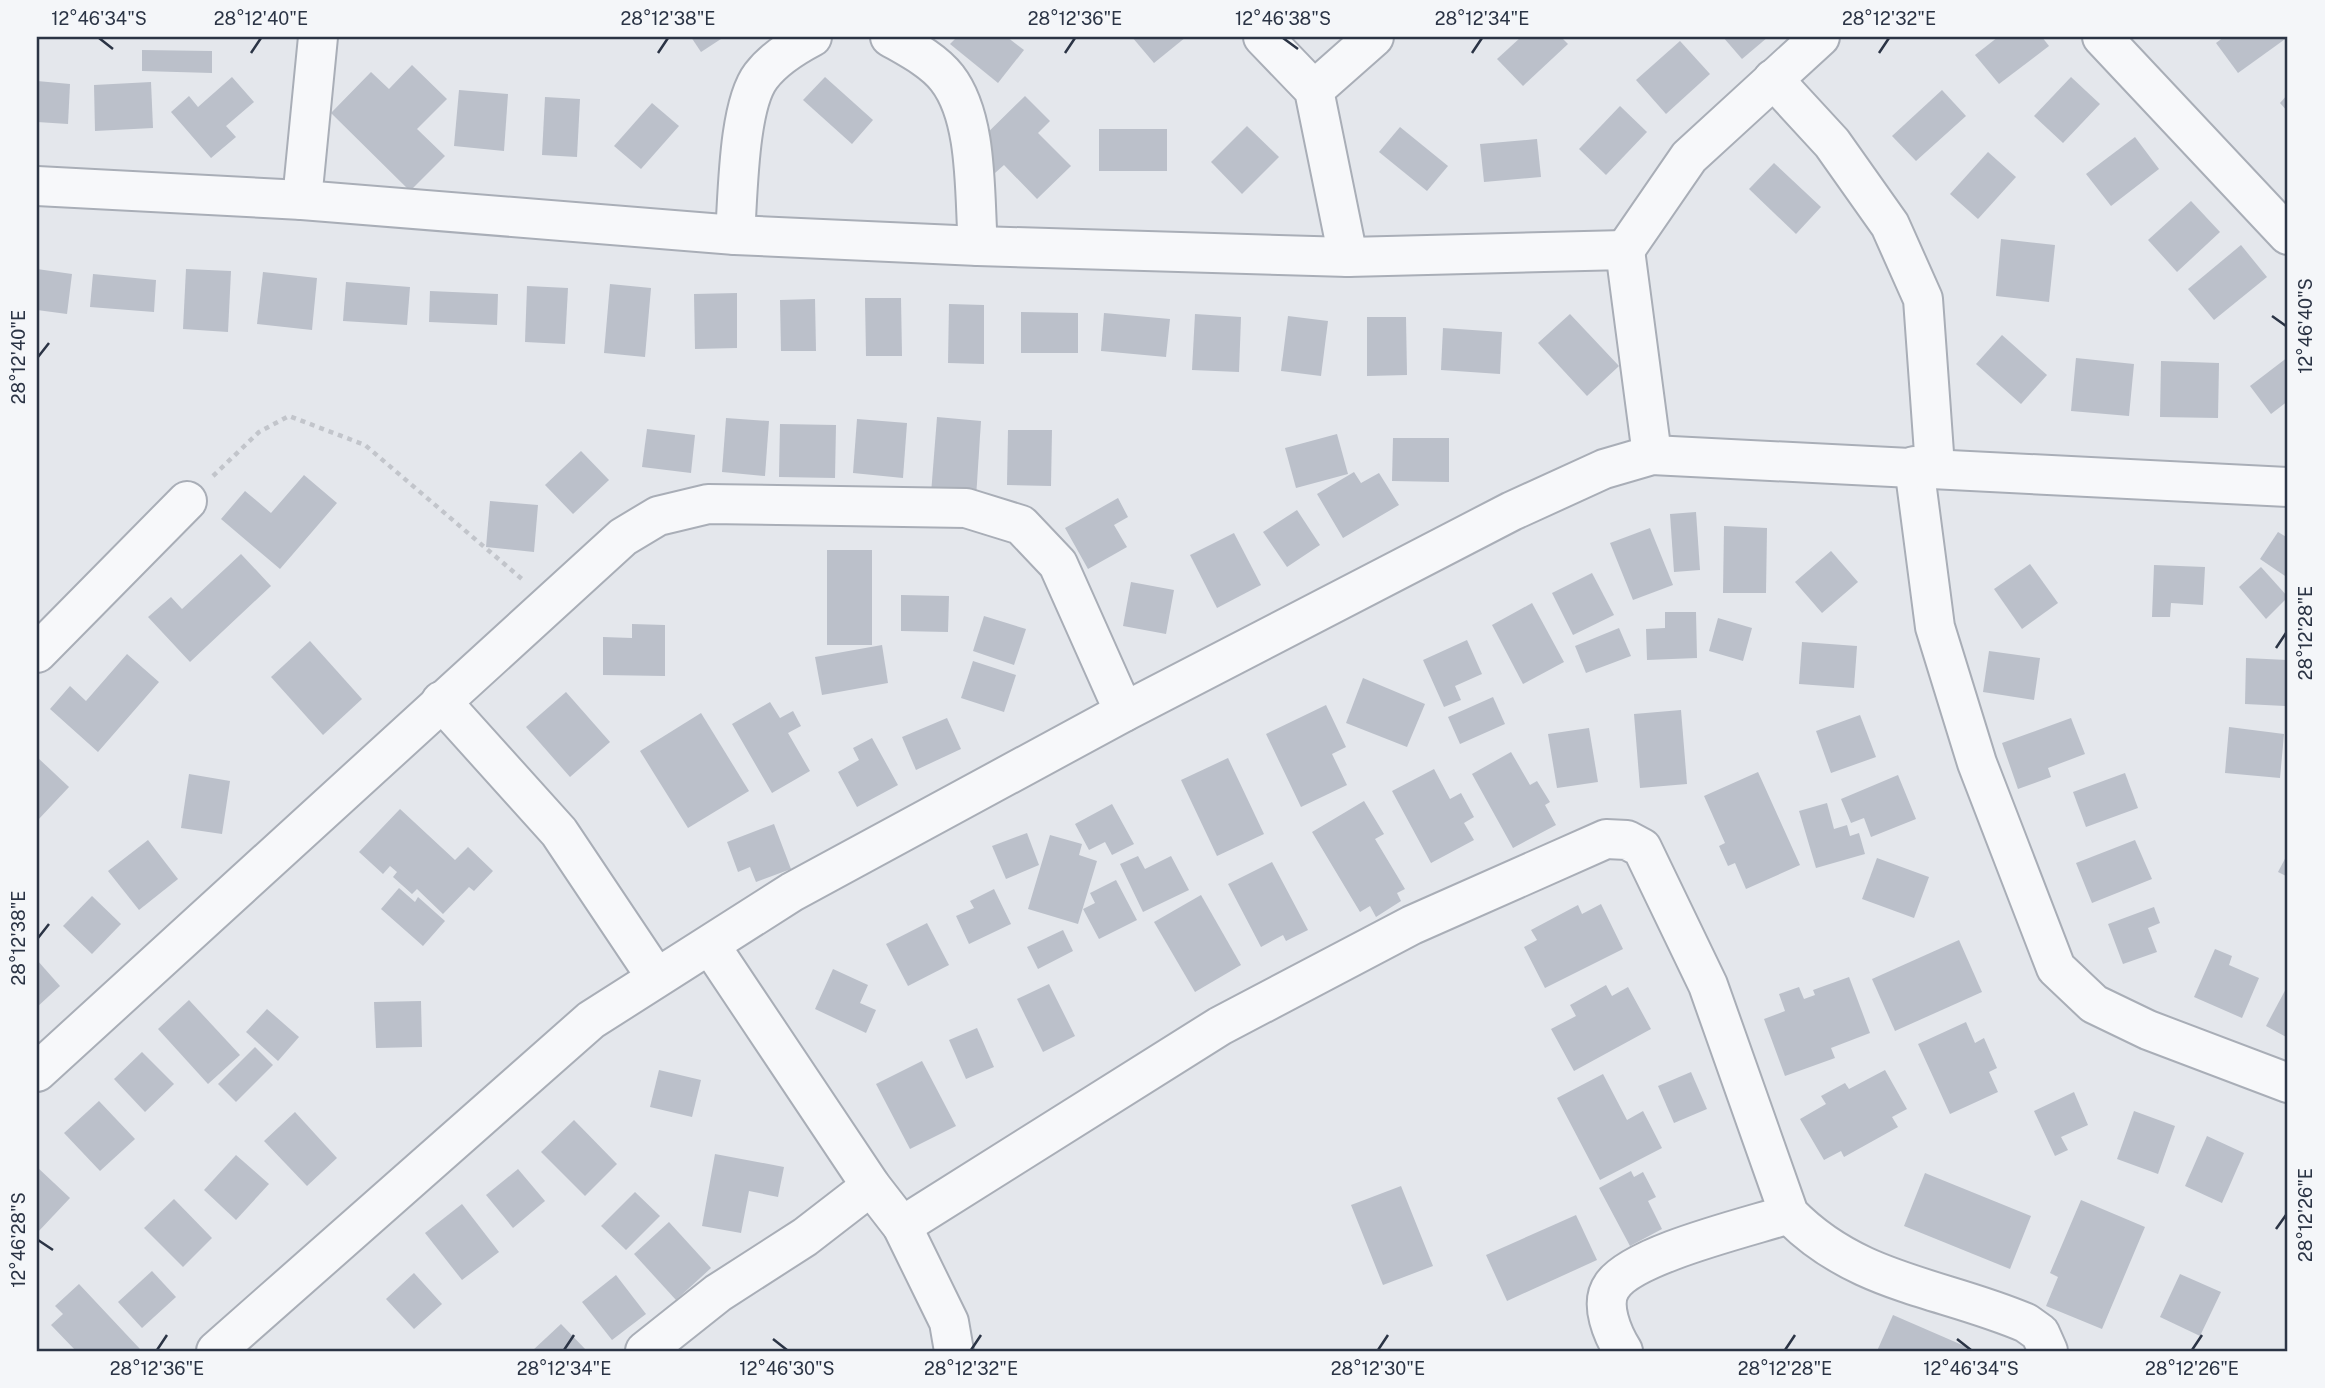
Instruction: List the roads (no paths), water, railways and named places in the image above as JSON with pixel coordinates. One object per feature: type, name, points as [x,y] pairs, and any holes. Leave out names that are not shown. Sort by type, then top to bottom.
[{"type":"street","points":[[302,200],[318,37]]},
{"type":"street","points":[[735,235],[747,109],[760,77],[789,49],[812,37]]},
{"type":"street","points":[[890,37],[918,54],[946,77],[961,104],[970,136],[978,246]]},
{"type":"street","points":[[1263,37],[1314,90],[1348,257]]},
{"type":"street","points":[[1314,90],[1374,37]]},
{"type":"street","points":[[1652,455],[1625,250],[1689,158],[1820,37]]},
{"type":"street","points":[[2102,37],[2288,235]]},
{"type":"street","points":[[1773,79],[1832,143],[1889,225],[1923,299],[1924,467],[1935,626],[1977,763],[2056,968],[2094,1004],[2148,1030],[2288,1083]]},
{"type":"street","points":[[37,186],[302,200],[735,235],[978,246],[1348,257],[1625,250]]},
{"type":"street","points":[[216,1351],[591,1020],[656,977],[792,892],[1124,712],[1512,511],[1604,470],[1652,455],[2288,487]]},
{"type":"street","points":[[37,653],[187,501]]},
{"type":"street","points":[[37,1072],[623,537],[658,516],[708,504],[966,508],[1021,525],[1058,564],[1124,712]]},
{"type":"street","points":[[441,701],[559,832],[656,977]]},
{"type":"street","points":[[902,1226],[1220,1026],[1412,925],[1605,839],[1627,840],[1642,848],[1708,985],[1789,1214],[1811,1237],[1891,1280],[2026,1323],[2040,1333],[2048,1351]]},
{"type":"street","points":[[710,945],[871,1186],[902,1226],[949,1322],[954,1351]]},
{"type":"street","points":[[645,1351],[718,1293],[805,1237],[871,1186]]},
{"type":"street","points":[[1623,1351],[1616,1340],[1606,1308],[1610,1288],[1621,1275],[1649,1260],[1789,1214]]}]
